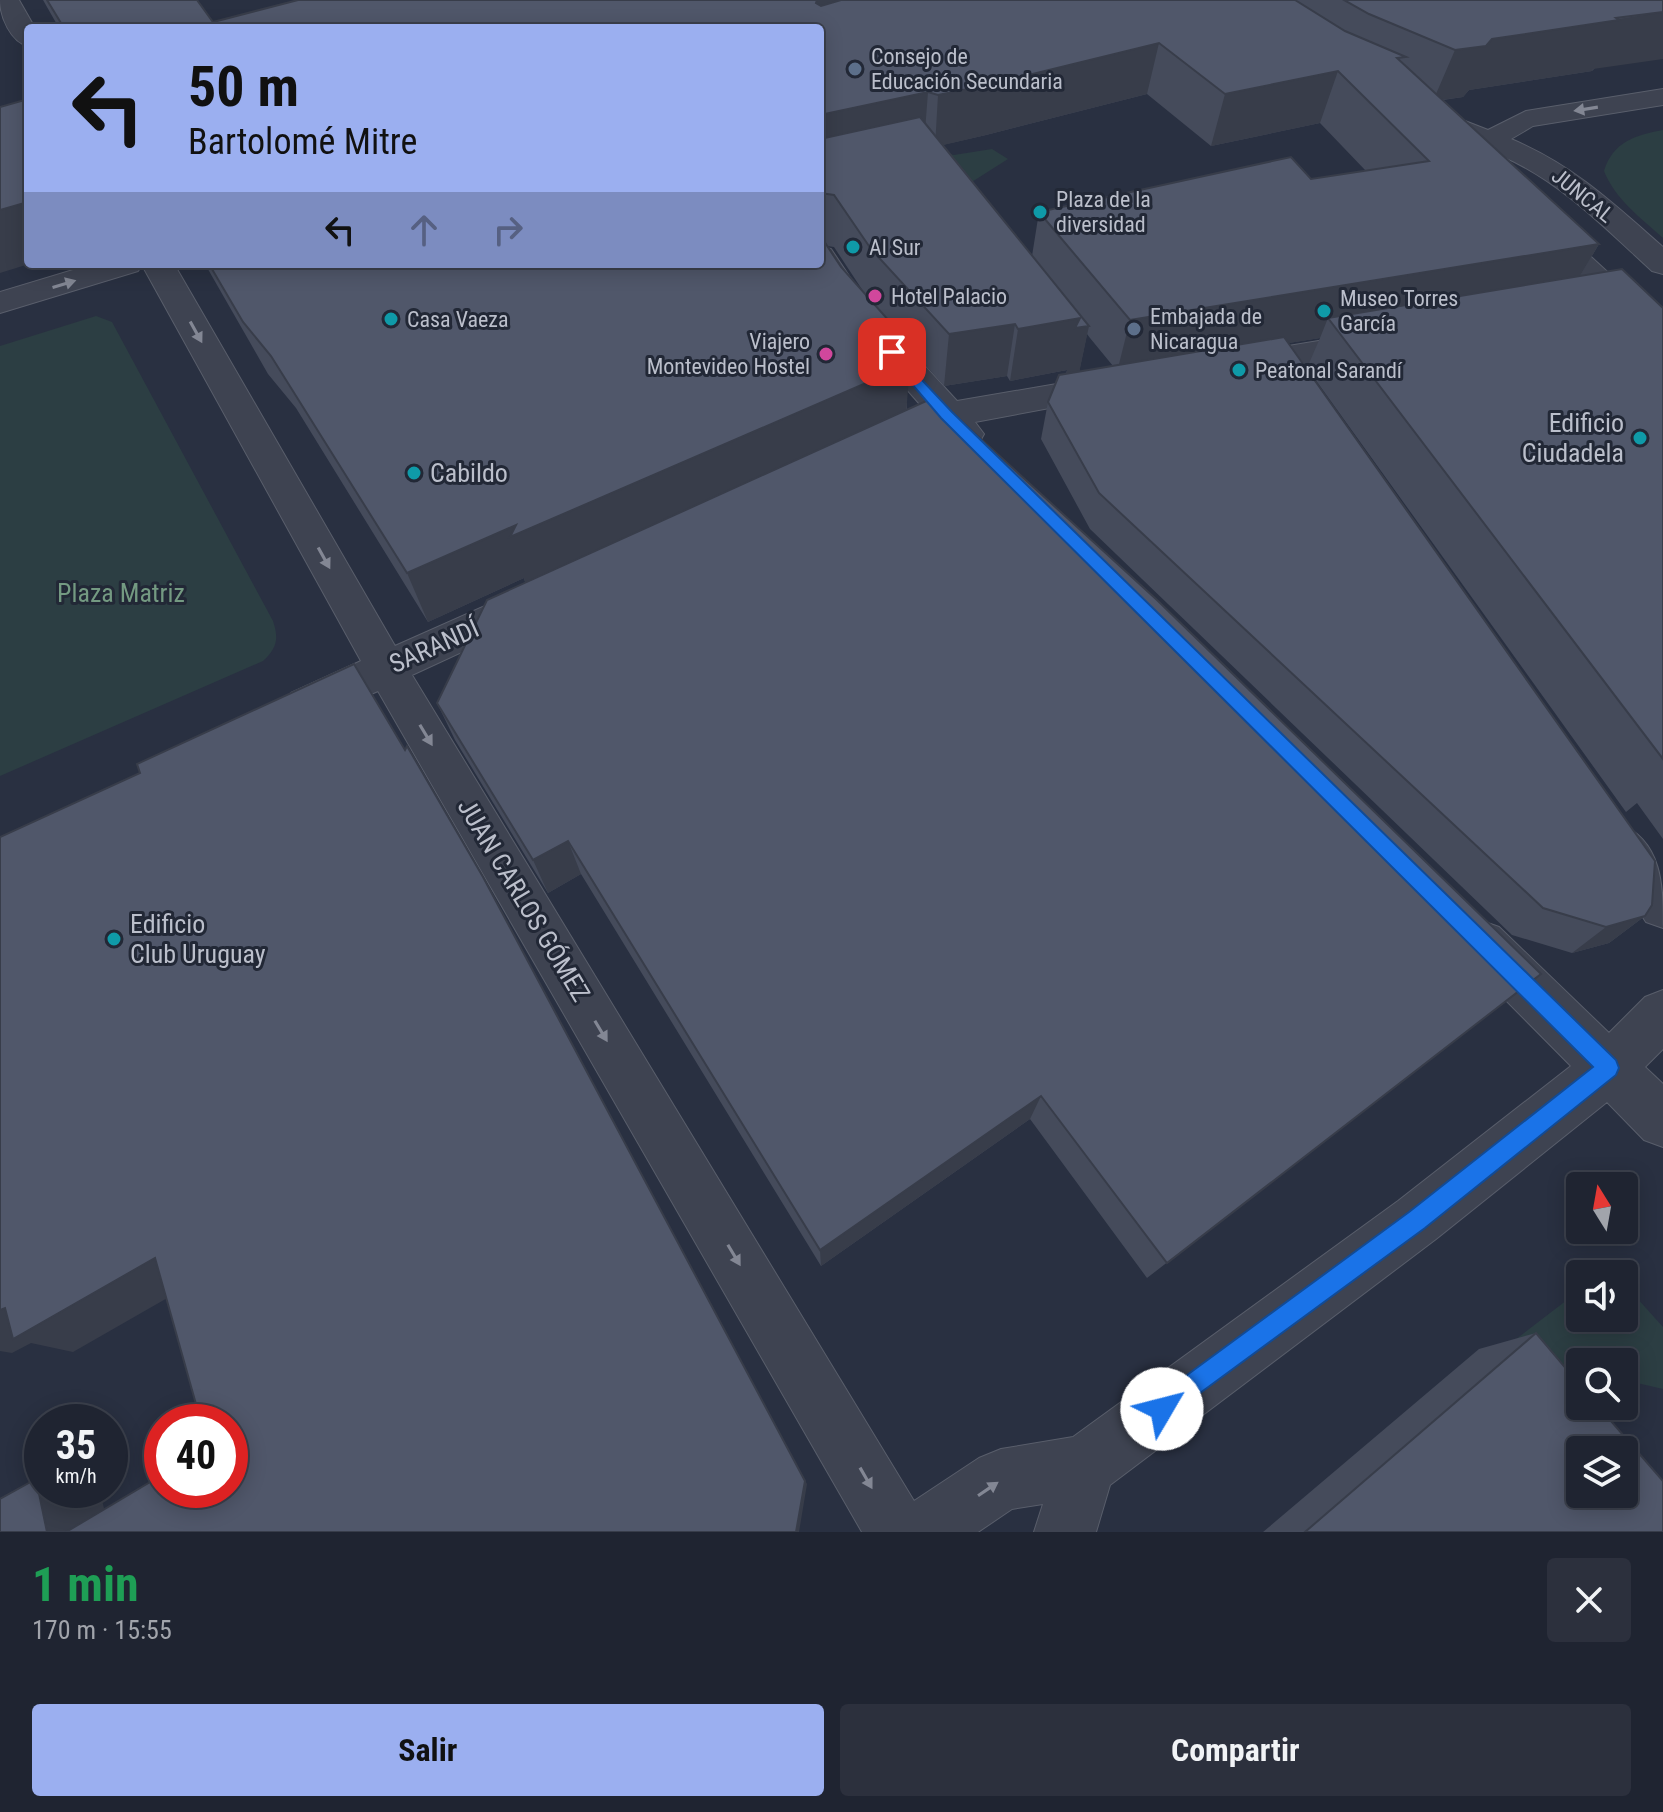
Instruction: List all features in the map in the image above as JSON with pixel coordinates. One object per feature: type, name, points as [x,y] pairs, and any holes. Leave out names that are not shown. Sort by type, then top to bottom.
[{"type":"street","points":[[7,2],[24,31]]},
{"type":"street","points":[[1493,140],[1505,129],[1526,119],[1663,97]]},
{"type":"street","name":"JUNCAL","points":[[1394,100],[1540,162],[1577,187],[1663,264]]},
{"type":"street","name":"JUNCAL","points":[[1493,140],[1487,156],[1489,172],[1509,198],[1663,341]]},
{"type":"street","points":[[824,262],[855,310],[946,415],[991,458]]},
{"type":"street","points":[[0,303],[114,268]]},
{"type":"street","name":"JUAN CARLOS GÓMEZ","points":[[160,268],[386,668],[897,1532]]},
{"type":"street","points":[[1573,309],[1620,301]]},
{"type":"street","points":[[1201,372],[1403,338]]},
{"type":"street","points":[[1280,359],[1307,398]]},
{"type":"street","points":[[874,447],[946,415],[1111,377]]},
{"type":"street","name":"SARANDÍ","points":[[272,721],[558,590]]},
{"type":"street","points":[[1599,816],[1663,907]]},
{"type":"street","points":[[1451,912],[1663,1121]]},
{"type":"street","points":[[923,1532],[1001,1480],[1085,1466],[1417,1220],[1609,1068],[1663,1014]]},
{"type":"street","points":[[1065,1532],[1085,1466]]},
{"type":"green space","points":[[1663,130],[1663,238],[1622,199],[1604,171],[1613,153],[1626,142]]},
{"type":"green space","points":[[992,149],[1008,159],[967,185],[938,151],[954,155]]},
{"type":"green space","name":"Plaza Matriz","points":[[96,316],[112,322],[273,621],[276,643],[263,661],[0,776],[0,346]]},
{"type":"green space","points":[[1638,1299],[1663,1327],[1663,1389],[1638,1383],[1638,1348],[1566,1348],[1566,1368],[1531,1361],[1515,1340],[1566,1301],[1566,1332],[1638,1332]]},
{"type":"building","points":[[47,0],[197,0],[213,22],[298,0],[817,0],[816,3],[821,6],[841,0],[1295,0],[1345,31],[1406,57],[1397,58],[1599,244],[1130,320],[1039,212],[1291,157],[1311,179],[1429,161],[1338,71],[1225,94],[1159,43],[992,84],[938,95],[928,92],[824,114],[824,24],[62,24]]},
{"type":"building","points":[[1344,0],[1663,0],[1663,12],[1492,39],[1486,46],[1455,50],[1369,14]]},
{"type":"building","points":[[24,100],[24,203],[0,210],[0,107]]},
{"type":"building","points":[[920,117],[1089,326],[1075,328],[1080,318],[1018,329],[1015,324],[949,334],[871,249],[834,195],[824,194],[824,138]]},
{"type":"building","points":[[824,241],[841,267],[907,341],[888,344],[910,364],[510,537],[516,525],[407,573],[271,356],[243,322],[211,268],[824,268]]},
{"type":"building","points":[[1622,269],[1663,308],[1663,759],[1328,318]]},
{"type":"building","points":[[1284,337],[1655,861],[1652,905],[1645,916],[1606,927],[1543,908],[1099,493],[1048,402],[1059,375]]},
{"type":"building","points":[[935,397],[1157,600],[1541,974],[1167,1263],[1041,1096],[820,1250],[568,841],[533,860],[437,703],[487,600]]},
{"type":"building","points":[[354,664],[405,750],[407,746],[483,877],[805,1481],[796,1532],[66,1532],[106,1508],[128,1508],[128,1495],[144,1486],[144,1508],[248,1508],[248,1404],[196,1404],[155,1258],[13,1339],[5,1308],[0,1310],[0,837],[140,773],[137,764]]},
{"type":"building","points":[[1536,1333],[1566,1368],[1566,1420],[1610,1420],[1624,1436],[1566,1436],[1566,1508],[1638,1508],[1638,1452],[1663,1481],[1663,1532],[1305,1532]]},
{"type":"building","points":[[24,1486],[24,1508],[42,1508],[47,1532],[0,1532],[0,1499]]},
{"type":"place","name":"Consejo de Educación Secundaria","points":[[855,69]]},
{"type":"place","name":"Plaza de la diversidad","points":[[1040,212]]},
{"type":"place","name":"Al Sur","points":[[853,247]]},
{"type":"place","name":"Hotel Palacio","points":[[875,296]]},
{"type":"place","name":"Museo Torres García","points":[[1324,311]]},
{"type":"place","name":"Casa Vaeza","points":[[391,319]]},
{"type":"place","name":"Embajada de Nicaragua","points":[[1134,329]]},
{"type":"place","name":"Viajero Montevideo Hostel","points":[[826,354]]},
{"type":"place","name":"Peatonal Sarandí","points":[[1239,370]]},
{"type":"place","name":"Edificio Ciudadela","points":[[1640,438]]},
{"type":"place","name":"Cabildo","points":[[414,473]]},
{"type":"place","name":"Edificio Club Uruguay","points":[[114,939]]},
{"type":"route","points":[[892,352],[946,415],[1609,1068],[1417,1220],[1162,1409]]}]
